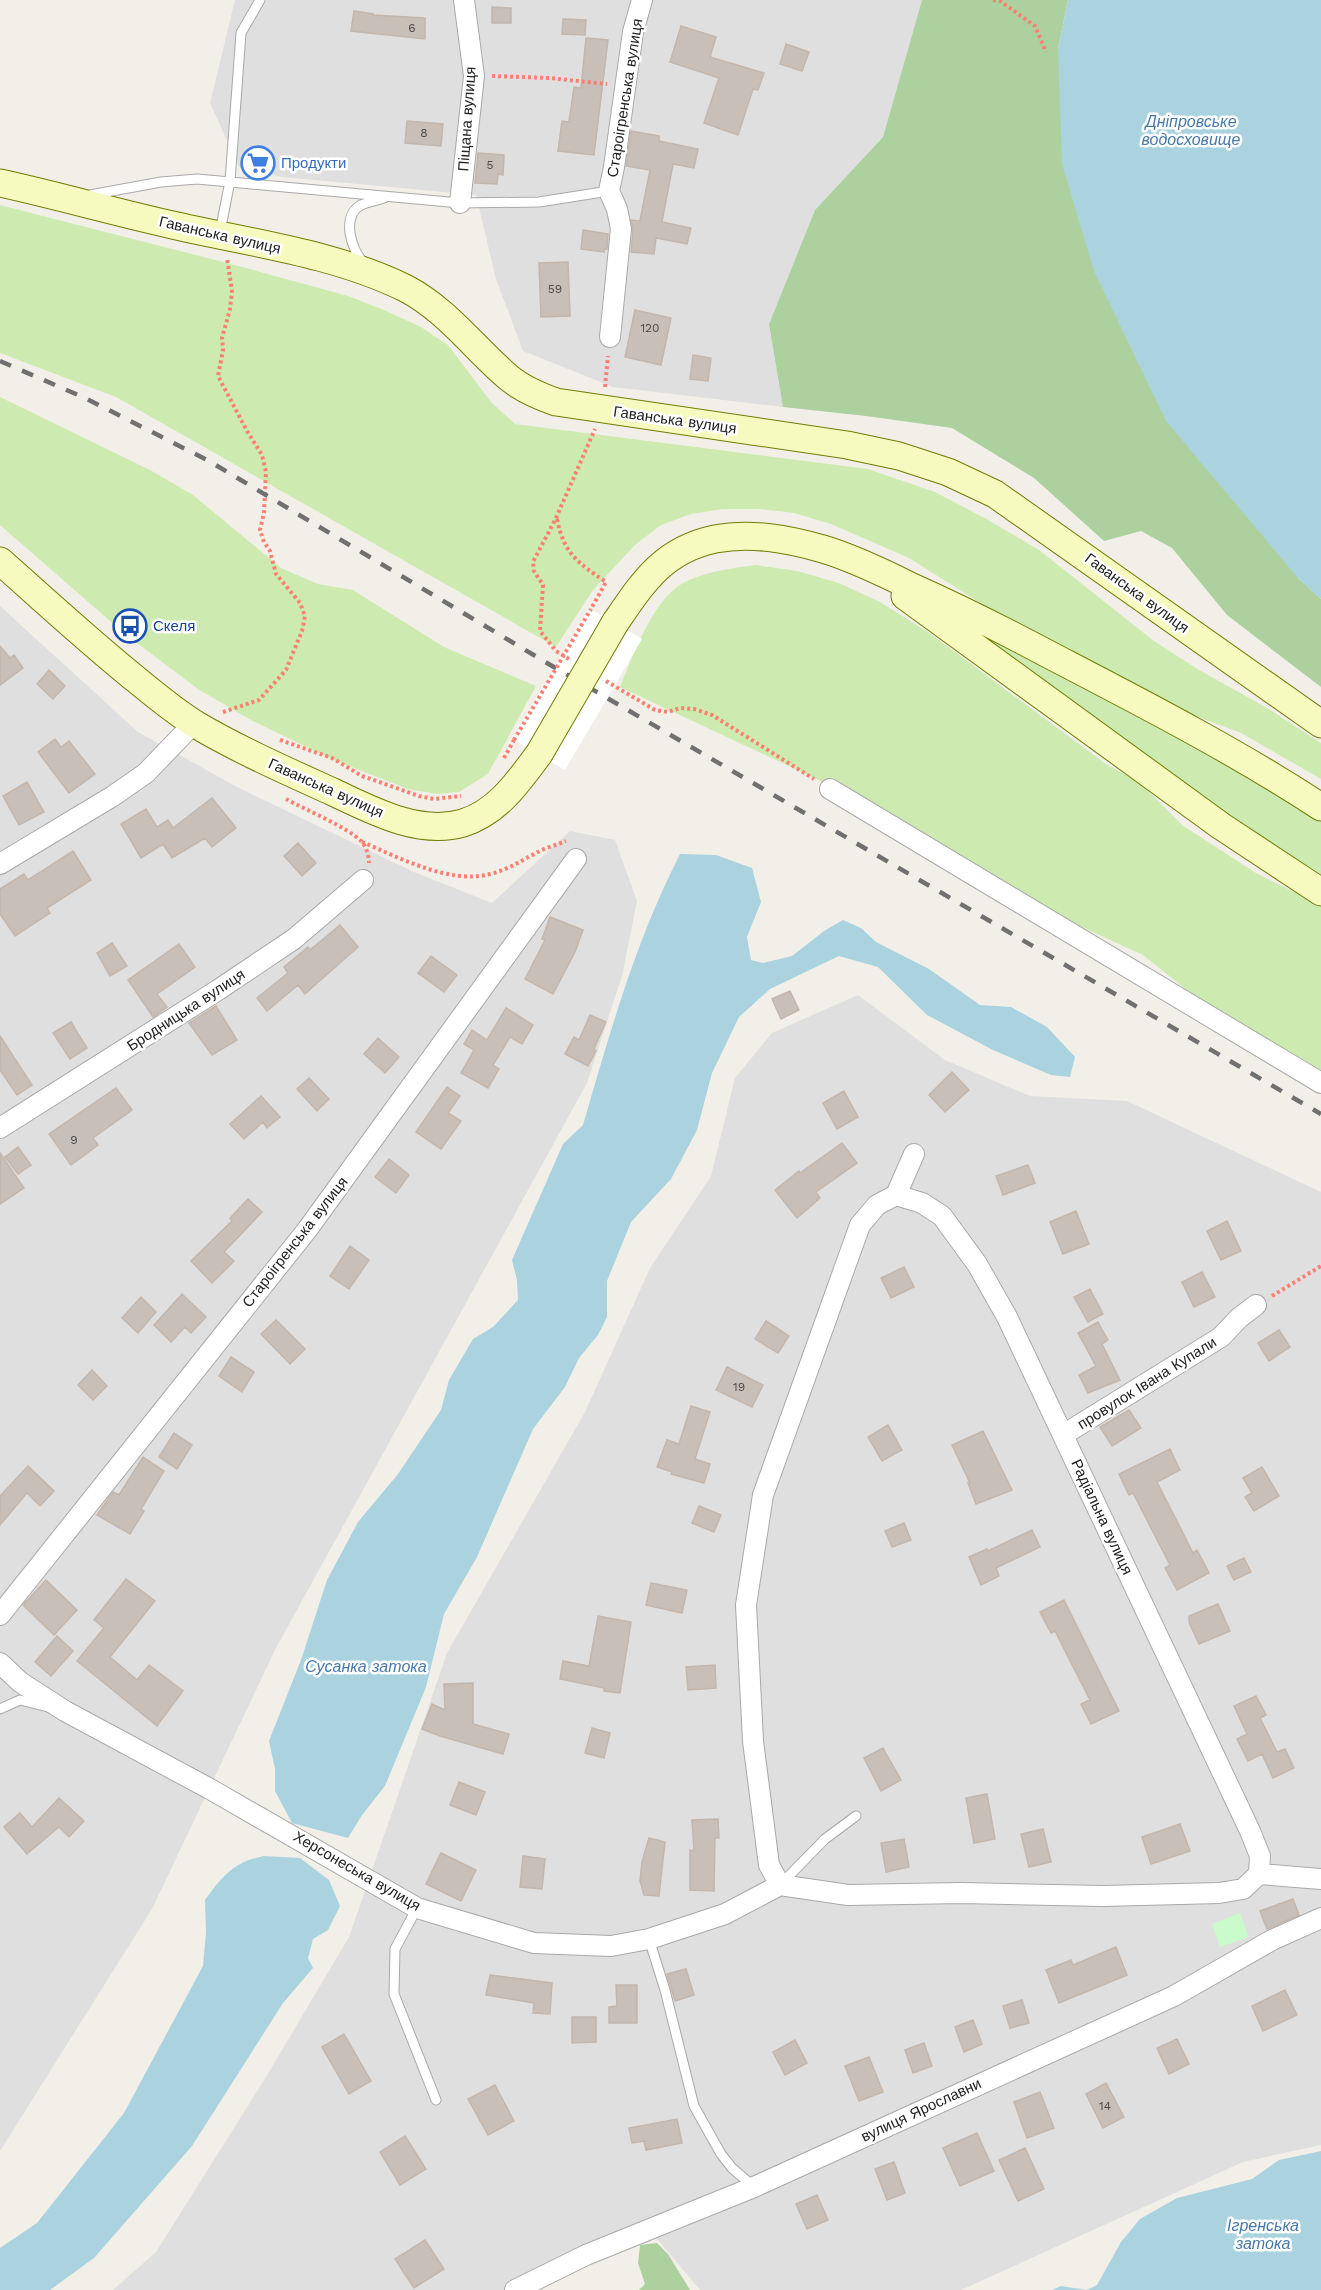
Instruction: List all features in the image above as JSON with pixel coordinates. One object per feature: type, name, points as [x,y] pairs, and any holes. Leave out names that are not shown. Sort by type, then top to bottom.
[{"type":"street","name":"Піщана вулиця","points":[[460,203],[474,76],[464,0]]},
{"type":"street","name":"Староігренська вулиця","points":[[610,337],[621,229],[617,209],[609,191],[633,32],[642,0]]},
{"type":"street","name":"Гаванська вулиця","points":[[0,183],[55,195],[223,244],[372,272],[408,290],[437,310],[460,329],[508,377],[531,392],[556,402],[846,445],[899,456],[948,472],[1004,500],[1321,724]]},
{"type":"street","name":"Гаванська вулиця","points":[[0,561],[115,662],[195,723],[377,813],[427,825],[462,823],[486,812],[515,787],[539,754],[615,624],[647,578],[659,565],[682,550],[714,539],[750,537],[792,541],[825,550],[864,564],[981,618],[1238,755],[1321,807]]},
{"type":"street","name":"Гаванська вулиця","points":[[864,564],[1101,740],[1221,826],[1321,892]]},
{"type":"street","points":[[0,864],[113,796],[146,772],[195,723]]},
{"type":"street","points":[[830,789],[1321,1083]]},
{"type":"street","name":"Староігренська вулиця","points":[[0,1615],[307,1230],[576,859]]},
{"type":"street","name":"Бродницька вулиця","points":[[0,1128],[294,939],[363,880]]},
{"type":"street","points":[[914,1154],[896,1195],[877,1205],[860,1225],[763,1495],[746,1605],[753,1741],[769,1865],[780,1885],[848,1895],[962,1893],[1102,1896],[1219,1893],[1243,1889],[1259,1874],[1321,1879]]},
{"type":"street","name":"Радіальна вулиця","points":[[896,1195],[922,1203],[942,1216],[977,1264],[1007,1317],[1250,1831],[1260,1856],[1259,1874]]},
{"type":"street","name":"провулок Івана Купали","points":[[1063,1435],[1221,1337],[1239,1318],[1256,1305]]},
{"type":"street","name":"Херсонеська вулиця","points":[[0,1663],[21,1682],[65,1711],[278,1827],[417,1908],[534,1943],[611,1946],[649,1939],[725,1914],[780,1885]]},
{"type":"street","name":"вулиця Ярославни","points":[[515,2290],[586,2255],[754,2187],[1174,1996],[1272,1940],[1321,1918]]},
{"type":"lane","points":[[223,244],[241,33],[260,0]]},
{"type":"lane","points":[[55,195],[91,195],[170,181],[197,179],[460,203],[539,202],[609,191]]},
{"type":"lane","points":[[372,272],[358,256],[352,243],[350,227],[352,216],[359,206],[390,196]]},
{"type":"lane","points":[[0,1710],[20,1700],[65,1711]]},
{"type":"lane","points":[[780,1885],[825,1839],[856,1816]]},
{"type":"lane","points":[[417,1908],[395,1949],[394,1994],[436,2100]]},
{"type":"lane","points":[[649,1939],[665,1990],[694,2106],[721,2154],[732,2168],[754,2187]]},
{"type":"path","points":[[993,0],[1000,1],[1035,26],[1046,52]]},
{"type":"path","points":[[474,76],[549,78],[625,86]]},
{"type":"path","points":[[223,244],[232,291],[222,338],[224,350],[218,376],[262,455],[266,472],[264,513],[260,530],[270,551],[276,574],[300,603],[305,616],[302,632],[286,670],[258,700],[223,712]]},
{"type":"path","points":[[576,663],[556,651],[540,631],[543,585],[534,571],[533,562],[556,518],[603,410],[610,337]]},
{"type":"path","points":[[500,765],[606,582],[576,561],[565,548],[556,518]]},
{"type":"path","points":[[597,675],[655,710],[668,712],[680,708],[694,709],[712,715],[830,789]]},
{"type":"path","points":[[218,709],[232,718]]},
{"type":"path","points":[[269,737],[332,758],[362,776],[419,796],[450,798],[466,794]]},
{"type":"path","points":[[280,795],[362,842],[417,864],[466,878],[500,871],[568,840]]},
{"type":"path","points":[[362,842],[369,856],[369,868],[363,880]]},
{"type":"path","points":[[1256,1305],[1321,1265]]},
{"type":"shaded area","points":[[235,0],[922,0],[883,137],[815,210],[769,324],[783,407],[613,387],[523,351],[496,279],[476,195],[282,177],[239,167],[210,103]]},
{"type":"shaded area","points":[[0,606],[138,732],[239,788],[414,872],[492,903],[570,831],[615,840],[637,901],[622,976],[587,1083],[276,1648],[152,1909],[0,2151]]},
{"type":"shaded area","points":[[858,995],[945,1060],[1030,1096],[1127,1101],[1321,1192],[1321,2145],[1243,2162],[961,2290],[700,2290],[649,2229],[506,2290],[113,2290],[156,2252],[266,2077],[349,1937],[447,1653],[585,1412],[650,1268],[711,1176],[735,1078],[772,1033]]},
{"type":"green space","points":[[922,0],[1068,0],[1058,49],[1298,578],[1321,599],[1321,687],[1227,615],[1172,548],[1141,531],[1104,541],[1034,478],[952,428],[783,407],[769,324],[815,210],[883,137]]},
{"type":"green space","points":[[0,205],[231,264],[348,296],[384,310],[421,327],[448,345],[491,402],[515,424],[868,469],[935,492],[1039,550],[1154,641],[1199,670],[1269,709],[1321,743],[1321,779],[1241,733],[1154,697],[993,611],[909,558],[831,524],[794,513],[760,509],[723,509],[691,514],[661,525],[636,544],[593,590],[556,647],[116,397],[0,353]]},
{"type":"green space","points":[[0,397],[150,470],[193,495],[281,568],[318,584],[353,590],[444,647],[536,686],[488,774],[459,792],[437,794],[408,789],[331,759],[249,719],[198,689],[125,634],[0,525]]},
{"type":"green space","points":[[756,565],[797,571],[839,583],[880,602],[928,632],[1106,764],[1140,783],[1182,825],[1256,873],[1321,905],[1321,1073],[1213,1011],[1143,955],[1062,918],[840,790],[620,687],[655,611],[677,587],[705,574]]},
{"type":"green space","points":[[981,633],[1229,762],[1321,819],[1321,877],[1189,788],[980,635]]},
{"type":"green space","points":[[1240,1913],[1249,1937],[1220,1947],[1212,1924]]},
{"type":"green space","points":[[657,2243],[668,2254],[690,2290],[639,2290],[645,2284],[638,2263],[640,2245]]},
{"type":"water","name":"Дніпровське водосховище","points":[[1068,0],[1321,0],[1321,599],[1298,578],[1166,421],[1094,271],[1062,164],[1058,49]]},
{"type":"water","name":"Сусанка затока","points":[[680,854],[716,855],[752,868],[761,902],[747,937],[751,960],[763,963],[792,956],[824,931],[843,920],[861,928],[876,942],[929,969],[980,1005],[1011,1007],[1047,1027],[1075,1057],[1070,1077],[1051,1075],[993,1050],[927,1015],[878,967],[839,956],[770,989],[739,1017],[712,1073],[697,1130],[671,1179],[631,1222],[607,1281],[607,1317],[598,1335],[579,1358],[565,1387],[533,1429],[477,1557],[444,1614],[426,1687],[385,1786],[362,1815],[348,1838],[292,1823],[275,1791],[275,1769],[269,1741],[301,1660],[327,1580],[358,1522],[398,1474],[441,1410],[449,1380],[473,1339],[493,1327],[518,1300],[517,1280],[512,1260],[563,1144],[583,1125],[637,953]]},
{"type":"water","points":[[264,1856],[300,1858],[329,1880],[340,1906],[328,1930],[313,1939],[308,1958],[313,1968],[283,2003],[192,2146],[94,2258],[50,2290],[0,2290],[0,2248],[37,2223],[124,2113],[203,1966],[206,1932],[205,1900],[217,1884],[236,1866]]},
{"type":"water","name":"Ігренська затока","points":[[1321,2151],[1321,2290],[1087,2290],[1097,2285],[1121,2242],[1140,2219],[1177,2198],[1252,2179],[1279,2160]]},
{"type":"water","points":[[1061,2286],[1087,2290],[1052,2290]]},
{"type":"pier","points":[[589,608],[642,639],[565,770],[512,739]]},
{"type":"building","points":[[492,7],[511,8],[511,23],[492,23]]},
{"type":"building","points":[[354,11],[373,15],[425,18],[425,39],[351,31]]},
{"type":"building","points":[[563,19],[586,20],[585,35],[562,34]]},
{"type":"building","points":[[681,26],[716,37],[710,57],[764,73],[758,90],[753,89],[738,135],[704,123],[719,78],[670,62]]},
{"type":"building","points":[[586,38],[608,40],[594,155],[558,151],[562,121],[569,122],[574,87],[581,88]]},
{"type":"building","points":[[786,44],[809,52],[802,71],[780,64]]},
{"type":"building","points":[[407,121],[443,124],[441,146],[405,143]]},
{"type":"building","points":[[631,131],[659,136],[659,141],[698,149],[694,168],[673,164],[662,222],[691,228],[687,244],[656,238],[654,254],[631,252],[633,230],[631,220],[640,221],[650,170],[626,166]]},
{"type":"building","points":[[478,153],[504,155],[503,175],[498,174],[497,184],[475,183]]},
{"type":"building","points":[[583,230],[608,234],[607,249],[604,249],[604,252],[581,249]]},
{"type":"building","points":[[568,262],[570,316],[541,317],[539,263]]},
{"type":"building","points":[[635,310],[671,318],[661,365],[625,357]]},
{"type":"building","points":[[693,355],[711,358],[708,381],[690,379]]},
{"type":"building","points":[[0,646],[10,658],[14,655],[23,668],[0,685]]},
{"type":"building","points":[[49,670],[65,686],[53,699],[37,684]]},
{"type":"building","points":[[55,739],[61,747],[69,741],[95,774],[69,793],[38,752]]},
{"type":"building","points":[[27,782],[44,812],[19,825],[3,796]]},
{"type":"building","points":[[212,798],[236,828],[212,847],[205,838],[172,858],[163,844],[141,858],[121,824],[146,809],[157,827],[168,820],[173,828]]},
{"type":"building","points":[[298,843],[316,863],[302,876],[284,856]]},
{"type":"building","points":[[73,851],[91,880],[47,908],[50,913],[15,936],[0,914],[0,889],[24,874],[28,880]]},
{"type":"building","points":[[550,917],[583,930],[575,952],[553,994],[525,979],[545,940],[542,939]]},
{"type":"building","points":[[340,925],[358,947],[305,994],[298,985],[267,1011],[257,998],[288,973],[284,967],[308,947],[310,950]]},
{"type":"building","points":[[112,943],[127,966],[110,976],[97,953]]},
{"type":"building","points":[[179,944],[195,967],[157,994],[167,1007],[153,1017],[128,980]]},
{"type":"building","points":[[431,956],[457,975],[444,992],[418,973]]},
{"type":"building","points":[[790,991],[799,1010],[781,1019],[772,999]]},
{"type":"building","points":[[216,1006],[237,1040],[212,1055],[189,1023]]},
{"type":"building","points":[[506,1008],[533,1025],[522,1044],[510,1037],[493,1065],[499,1069],[488,1088],[461,1073],[474,1050],[464,1044],[472,1030],[487,1040]]},
{"type":"building","points":[[590,1015],[606,1022],[588,1066],[565,1054],[574,1037],[579,1040]]},
{"type":"building","points":[[71,1022],[87,1048],[70,1059],[53,1033]]},
{"type":"building","points":[[0,1036],[32,1085],[17,1095],[0,1070]]},
{"type":"building","points":[[378,1038],[399,1057],[385,1073],[364,1054]]},
{"type":"building","points":[[952,1072],[969,1090],[945,1112],[929,1095]]},
{"type":"building","points":[[309,1078],[329,1099],[317,1111],[297,1089]]},
{"type":"building","points":[[447,1087],[460,1096],[448,1113],[461,1121],[441,1149],[416,1132]]},
{"type":"building","points":[[116,1088],[132,1110],[93,1138],[98,1145],[71,1165],[49,1134]]},
{"type":"building","points":[[844,1091],[858,1117],[837,1129],[823,1103]]},
{"type":"building","points":[[261,1096],[280,1117],[267,1128],[263,1122],[244,1139],[230,1124]]},
{"type":"building","points":[[842,1143],[857,1163],[816,1192],[820,1198],[797,1218],[775,1190]]},
{"type":"building","points":[[18,1147],[31,1165],[18,1174],[5,1157]]},
{"type":"building","points":[[0,1153],[24,1188],[0,1204]]},
{"type":"building","points":[[389,1159],[409,1175],[396,1193],[375,1177]]},
{"type":"building","points":[[1028,1165],[1035,1183],[1003,1195],[996,1176]]},
{"type":"building","points":[[248,1199],[262,1212],[224,1252],[234,1261],[212,1283],[191,1261],[232,1221],[230,1218]]},
{"type":"building","points":[[1076,1211],[1089,1244],[1063,1254],[1050,1222]]},
{"type":"building","points":[[1227,1221],[1241,1251],[1221,1260],[1207,1231]]},
{"type":"building","points":[[350,1246],[369,1260],[349,1289],[330,1276]]},
{"type":"building","points":[[904,1267],[914,1287],[891,1298],[881,1278]]},
{"type":"building","points":[[1202,1272],[1215,1297],[1194,1307],[1182,1282]]},
{"type":"building","points":[[1090,1289],[1103,1314],[1088,1322],[1074,1297]]},
{"type":"building","points":[[182,1294],[206,1317],[191,1333],[185,1327],[171,1342],[154,1325]]},
{"type":"building","points":[[141,1297],[156,1312],[138,1333],[122,1318]]},
{"type":"building","points":[[276,1320],[305,1349],[290,1364],[261,1334]]},
{"type":"building","points":[[766,1321],[789,1336],[778,1353],[755,1339]]},
{"type":"building","points":[[1098,1322],[1108,1340],[1102,1344],[1120,1380],[1088,1393],[1079,1375],[1096,1366],[1078,1333]]},
{"type":"building","points":[[1279,1330],[1290,1347],[1269,1361],[1258,1343]]},
{"type":"building","points":[[231,1357],[254,1372],[242,1392],[219,1376]]},
{"type":"building","points":[[727,1367],[763,1385],[752,1407],[716,1390]]},
{"type":"building","points":[[92,1370],[107,1386],[93,1400],[78,1385]]},
{"type":"building","points":[[691,1406],[710,1412],[695,1459],[710,1464],[704,1483],[671,1474],[672,1472],[657,1467],[667,1440],[679,1444]]},
{"type":"building","points":[[1129,1410],[1141,1428],[1112,1446],[1100,1427]]},
{"type":"building","points":[[888,1425],[902,1450],[882,1461],[868,1437]]},
{"type":"building","points":[[983,1431],[1012,1490],[976,1504],[968,1483],[970,1483],[952,1445]]},
{"type":"building","points":[[174,1433],[192,1445],[177,1469],[159,1457]]},
{"type":"building","points":[[1170,1449],[1180,1470],[1157,1482],[1193,1553],[1197,1550],[1209,1573],[1177,1590],[1165,1568],[1170,1565],[1133,1493],[1129,1495],[1119,1474]]},
{"type":"building","points":[[143,1457],[164,1471],[141,1509],[144,1511],[130,1534],[97,1515],[113,1492],[119,1495]]},
{"type":"building","points":[[28,1466],[54,1491],[40,1506],[27,1493],[0,1525],[0,1496]]},
{"type":"building","points":[[1262,1467],[1279,1496],[1254,1511],[1245,1497],[1252,1493],[1243,1478]]},
{"type":"building","points":[[699,1506],[721,1515],[714,1532],[692,1523]]},
{"type":"building","points":[[904,1523],[911,1540],[892,1547],[885,1531]]},
{"type":"building","points":[[1032,1530],[1040,1547],[996,1568],[999,1576],[981,1585],[969,1557],[987,1549],[988,1551]]},
{"type":"building","points":[[1244,1558],[1251,1572],[1234,1580],[1227,1566]]},
{"type":"building","points":[[126,1579],[155,1601],[110,1657],[137,1680],[149,1665],[183,1691],[157,1726],[77,1661],[104,1628],[94,1620]]},
{"type":"building","points":[[46,1580],[77,1610],[54,1635],[23,1605]]},
{"type":"building","points":[[651,1583],[687,1590],[682,1613],[646,1605]]},
{"type":"building","points":[[1064,1600],[1119,1711],[1091,1724],[1081,1704],[1090,1700],[1055,1631],[1051,1633],[1040,1612]]},
{"type":"building","points":[[1218,1604],[1230,1631],[1199,1644],[1189,1622],[1189,1616]]},
{"type":"building","points":[[598,1616],[631,1622],[620,1693],[560,1679],[563,1661],[589,1666]]},
{"type":"building","points":[[57,1636],[73,1651],[51,1676],[35,1662]]},
{"type":"building","points":[[715,1665],[716,1688],[688,1690],[686,1667]]},
{"type":"building","points":[[473,1683],[473,1724],[509,1734],[503,1754],[422,1729],[432,1704],[445,1710],[444,1684]]},
{"type":"building","points":[[1256,1696],[1266,1715],[1260,1718],[1277,1752],[1285,1749],[1294,1768],[1273,1778],[1262,1754],[1248,1761],[1237,1739],[1247,1734],[1234,1706]]},
{"type":"building","points":[[592,1728],[610,1733],[604,1758],[585,1753]]},
{"type":"building","points":[[883,1748],[901,1780],[881,1791],[864,1758]]},
{"type":"building","points":[[459,1782],[485,1792],[476,1815],[450,1805]]},
{"type":"building","points":[[987,1794],[995,1839],[974,1843],[966,1798]]},
{"type":"building","points":[[59,1798],[84,1821],[69,1837],[59,1827],[27,1854],[4,1827],[20,1813],[32,1827]]},
{"type":"building","points":[[718,1819],[719,1838],[715,1838],[714,1891],[690,1890],[690,1850],[694,1851],[692,1820]]},
{"type":"building","points":[[1180,1824],[1190,1851],[1151,1864],[1142,1837]]},
{"type":"building","points":[[1043,1829],[1051,1862],[1029,1867],[1021,1834]]},
{"type":"building","points":[[649,1838],[665,1842],[659,1896],[644,1895],[640,1881],[642,1862]]},
{"type":"building","points":[[904,1839],[909,1867],[886,1872],[881,1843]]},
{"type":"building","points":[[441,1853],[476,1870],[461,1901],[426,1884]]},
{"type":"building","points":[[523,1856],[545,1859],[542,1889],[520,1887]]},
{"type":"building","points":[[1293,1899],[1299,1915],[1267,1929],[1260,1911]]},
{"type":"building","points":[[1116,1947],[1127,1975],[1059,2003],[1046,1970],[1071,1960],[1073,1965]]},
{"type":"building","points":[[686,1969],[694,1995],[675,2001],[667,1974]]},
{"type":"building","points":[[490,1975],[552,1983],[550,2014],[533,2013],[534,2003],[486,1995]]},
{"type":"building","points":[[616,1985],[637,1985],[637,2023],[609,2023],[609,2007],[617,2006]]},
{"type":"building","points":[[1285,1990],[1297,2015],[1263,2031],[1252,2006]]},
{"type":"building","points":[[1022,2000],[1029,2023],[1010,2028],[1003,2006]]},
{"type":"building","points":[[572,2017],[596,2017],[596,2042],[572,2043]]},
{"type":"building","points":[[973,2020],[982,2044],[964,2052],[955,2027]]},
{"type":"building","points":[[344,2034],[371,2081],[349,2094],[322,2047]]},
{"type":"building","points":[[1177,2039],[1189,2064],[1169,2074],[1157,2048]]},
{"type":"building","points":[[795,2040],[807,2063],[785,2075],[773,2052]]},
{"type":"building","points":[[924,2043],[932,2066],[913,2073],[905,2050]]},
{"type":"building","points":[[869,2057],[883,2092],[859,2101],[845,2066]]},
{"type":"building","points":[[1106,2083],[1124,2117],[1103,2128],[1086,2094]]},
{"type":"building","points":[[495,2085],[514,2121],[488,2135],[468,2099]]},
{"type":"building","points":[[1040,2092],[1054,2128],[1027,2138],[1014,2102]]},
{"type":"building","points":[[677,2119],[682,2143],[646,2150],[644,2141],[632,2143],[629,2128]]},
{"type":"building","points":[[977,2133],[994,2171],[960,2186],[943,2148]]},
{"type":"building","points":[[405,2136],[426,2169],[400,2185],[380,2152]]},
{"type":"building","points":[[1025,2148],[1044,2189],[1018,2201],[999,2160]]},
{"type":"building","points":[[894,2162],[905,2193],[887,2200],[875,2169]]},
{"type":"building","points":[[817,2195],[828,2220],[807,2229],[796,2204]]},
{"type":"building","points":[[425,2240],[444,2269],[414,2288],[395,2259]]},
{"type":"railway","points":[[0,361],[85,398],[209,461],[547,663],[1321,1114]]},
{"type":"place","name":"Продукти","points":[[258,163]]},
{"type":"place","name":"Скеля","points":[[130,626]]}]
